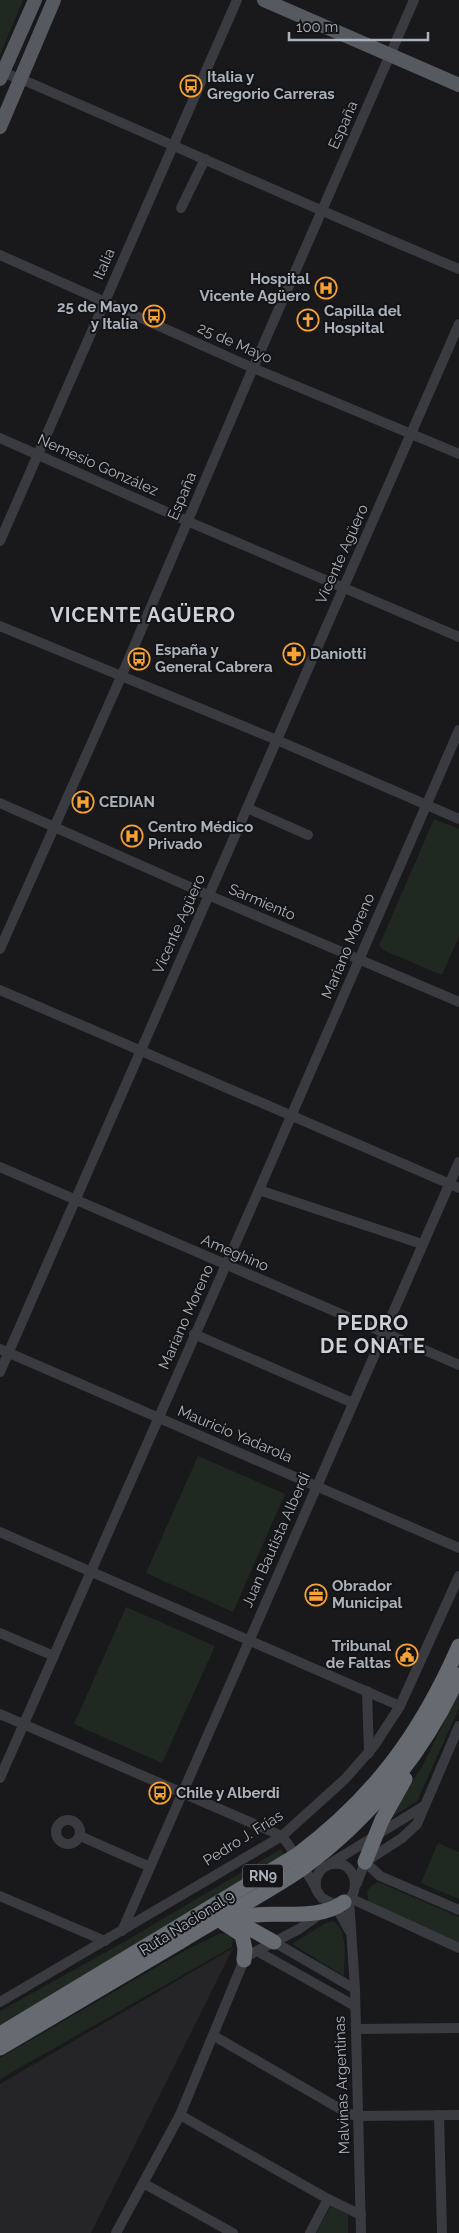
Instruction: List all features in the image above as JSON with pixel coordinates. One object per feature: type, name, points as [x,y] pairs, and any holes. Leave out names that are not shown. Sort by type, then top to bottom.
[{"type":"highway","name":"Ruta Nacional 9","points":[[0,2034],[300,1861],[353,1808],[392,1764],[426,1714],[459,1646]]},
{"type":"highway","name":"Ruta Nacional 9","points":[[0,2048],[188,1937],[300,1861],[366,1813],[402,1770],[429,1731],[459,1676]]},
{"type":"highway","points":[[362,1868],[374,1836],[396,1793],[416,1761],[429,1731]]},
{"type":"highway","points":[[188,1937],[255,1914],[338,1903]]},
{"type":"highway","points":[[224,1924],[247,1927],[274,1942]]},
{"type":"highway","points":[[224,1924],[236,1929],[242,1935],[245,1949],[251,1956]]},
{"type":"main road","points":[[1,76],[35,0]]},
{"type":"main road","points":[[0,127],[54,0]]},
{"type":"main road","points":[[265,0],[459,85]]},
{"type":"street","name":"Italia","points":[[0,541],[236,0]]},
{"type":"street","name":"España","points":[[0,949],[121,677],[253,368],[414,0]]},
{"type":"street","points":[[1,76],[21,79],[321,212],[459,269]]},
{"type":"street","points":[[181,208],[205,159]]},
{"type":"street","name":"25 de Mayo","points":[[0,255],[105,300],[253,368],[459,454]]},
{"type":"street","name":"Vicente Agüero","points":[[0,1372],[4,1350],[76,1200],[459,324]]},
{"type":"street","name":"Nemesio González","points":[[0,438],[187,521],[459,637]]},
{"type":"street","points":[[0,626],[277,740],[459,819]]},
{"type":"street","name":"Mariano Moreno","points":[[0,1778],[459,730]]},
{"type":"street","name":"Sarmiento","points":[[0,803],[208,896],[459,1002]]},
{"type":"street","points":[[247,808],[308,835]]},
{"type":"street","points":[[0,990],[454,1186]]},
{"type":"street","name":"Juan Bautista Alberdi","points":[[122,1931],[422,1244],[454,1186],[459,1162]]},
{"type":"street","name":"Ameghino","points":[[0,1167],[459,1365]]},
{"type":"street","points":[[259,1190],[422,1244]]},
{"type":"street","points":[[194,1334],[353,1403]]},
{"type":"street","name":"Mauricio Yadarola","points":[[4,1350],[459,1548]]},
{"type":"street","points":[[0,1532],[400,1706]]},
{"type":"street","name":"Pedro J. Frías","points":[[0,2002],[282,1836],[345,1779],[369,1753],[400,1706],[459,1576]]},
{"type":"street","points":[[0,1633],[54,1656]]},
{"type":"street","points":[[367,1691],[369,1753]]},
{"type":"street","points":[[0,1714],[282,1836],[323,1899],[370,1909],[459,1948]]},
{"type":"street","points":[[116,2233],[180,2115],[251,1956],[299,1929],[338,1903],[356,1888],[362,1868],[412,1830],[417,1824],[459,1726]]},
{"type":"street","points":[[316,1888],[318,1875],[327,1866],[424,1806]]},
{"type":"street","points":[[80,1836],[150,1866]]},
{"type":"street","points":[[327,1866],[335,1864],[362,1868],[459,1910]]},
{"type":"street","points":[[348,1867],[354,1875],[356,1888]]},
{"type":"street","points":[[0,1896],[105,1941]]},
{"type":"street","points":[[338,1903],[352,1936]]},
{"type":"street","name":"Malvinas Argentinas","points":[[338,1903],[352,1936],[359,2116],[361,2233]]},
{"type":"street","points":[[274,1942],[354,1989]]},
{"type":"street","points":[[251,1956],[355,2006]]},
{"type":"street","points":[[356,2030],[459,2028]]},
{"type":"street","points":[[214,2036],[348,2114],[359,2116],[459,2115]]},
{"type":"street","points":[[180,2115],[328,2199],[360,2214]]},
{"type":"street","points":[[439,2115],[442,2233]]},
{"type":"street","points":[[143,2183],[233,2233]]},
{"type":"street","points":[[310,2233],[328,2199]]},
{"type":"shaded area","points":[[0,0],[23,0],[0,55]]},
{"type":"shaded area","points":[[434,819],[459,829],[459,936],[442,975],[385,951],[379,946]]},
{"type":"shaded area","points":[[198,1456],[285,1494],[233,1612],[146,1573]]},
{"type":"shaded area","points":[[126,1607],[215,1646],[162,1763],[74,1724]]},
{"type":"shaded area","points":[[459,1691],[459,1708],[417,1801],[386,1821],[422,1767]]},
{"type":"shaded area","points":[[438,1843],[459,1852],[459,1899],[421,1883]]},
{"type":"shaded area","points":[[281,1849],[286,1857],[0,2025],[0,2011],[124,1942]]},
{"type":"shaded area","points":[[378,1882],[459,1917],[459,1943],[369,1903],[367,1892],[371,1886]]},
{"type":"shaded area","points":[[333,1921],[344,1938],[344,1976],[292,1944],[324,1924]]},
{"type":"shaded area","points":[[226,1933],[233,1938],[232,1947],[0,2079],[0,2058],[184,1951],[219,1934]]},
{"type":"shaded area","points":[[233,1948],[91,2233],[0,2233],[0,2084]]},
{"type":"shaded area","points":[[331,2206],[348,2215],[348,2233],[316,2233]]},
{"type":"place","name":"Italia y Gregorio Carreras","points":[[191,86]]},
{"type":"place","name":"Hospital Vicente Agüero","points":[[326,288]]},
{"type":"place","name":"25 de Mayo y Italia","points":[[154,316]]},
{"type":"place","name":"Capilla del Hospital","points":[[308,320]]},
{"type":"place","name":"Daniotti","points":[[294,654]]},
{"type":"place","name":"España y General Cabrera","points":[[139,659]]},
{"type":"place","name":"CEDIAN","points":[[83,802]]},
{"type":"place","name":"Centro Médico Privado","points":[[132,836]]},
{"type":"place","name":"Obrador Municipal","points":[[316,1595]]},
{"type":"place","name":"Tribunal de Faltas","points":[[407,1655]]},
{"type":"place","name":"Chile y Alberdi","points":[[160,1793]]},
{"type":"district","name":"VICENTE AGÜERO","points":[[143,615]]},
{"type":"district","name":"PEDRO DE ONATE","points":[[373,1334]]}]
